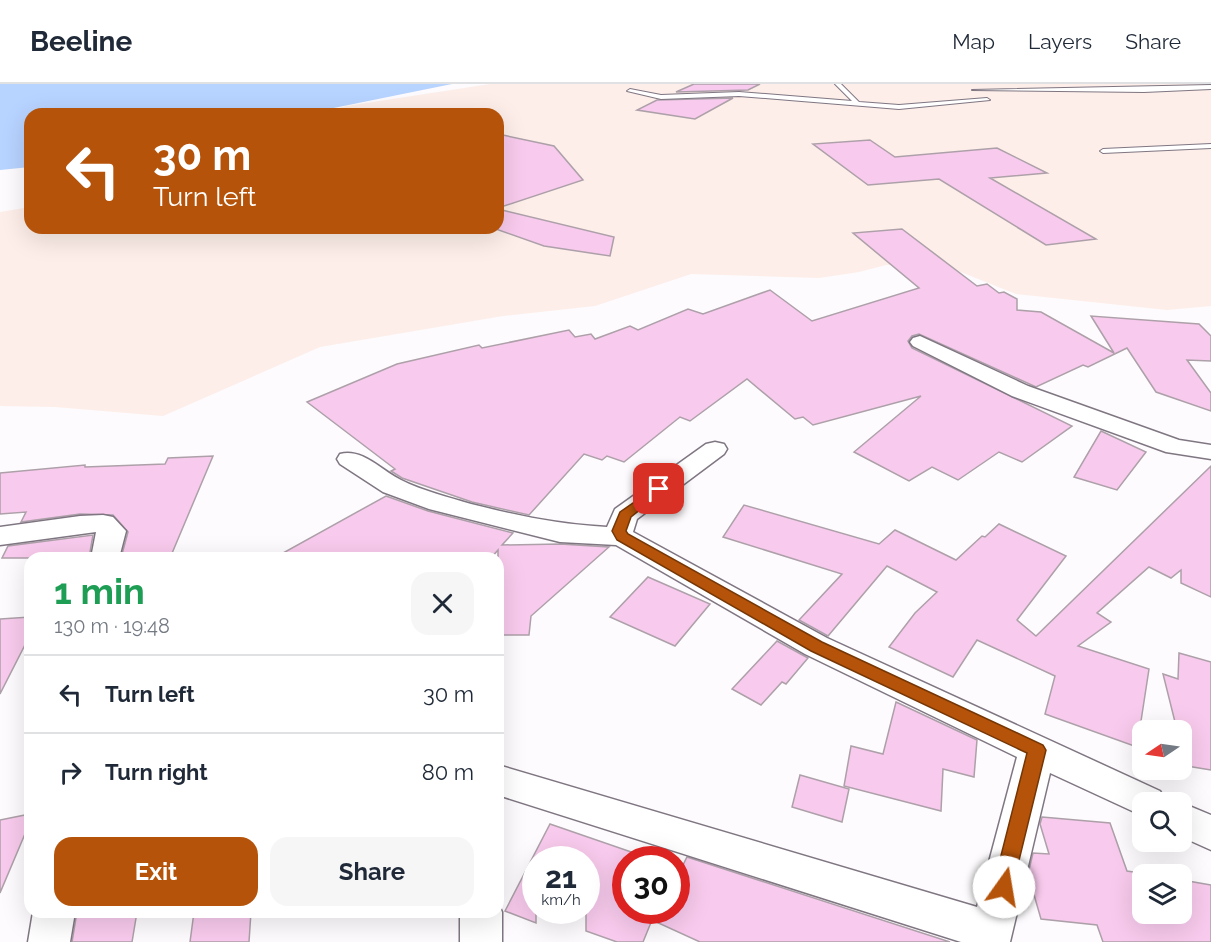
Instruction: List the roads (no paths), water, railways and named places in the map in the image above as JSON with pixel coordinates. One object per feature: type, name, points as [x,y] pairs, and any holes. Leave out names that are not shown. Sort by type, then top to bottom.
[{"type":"street","points":[[920,342],[1020,391],[1175,447],[1211,452]]},
{"type":"street","points":[[622,537],[619,531],[625,515],[715,449]]},
{"type":"street","points":[[349,459],[392,486],[438,503],[560,533],[622,537],[816,646],[1132,795]]},
{"type":"street","points":[[0,536],[80,524],[103,524],[112,531],[107,552]]},
{"type":"street","points":[[504,782],[991,937],[1037,750]]},
{"type":"street","points":[[1192,824],[1211,833]]},
{"type":"street","points":[[49,942],[53,918]]},
{"type":"street","points":[[481,918],[481,942]]},
{"type":"lane","points":[[838,84],[858,104]]},
{"type":"lane","points":[[630,91],[661,97],[739,94],[910,107],[987,100],[967,84]]},
{"type":"lane","points":[[975,90],[1144,90],[1211,87]]},
{"type":"lane","points":[[1103,151],[1211,146]]},
{"type":"water","points":[[0,84],[452,84],[334,108],[24,108],[24,168],[0,170]]}]
